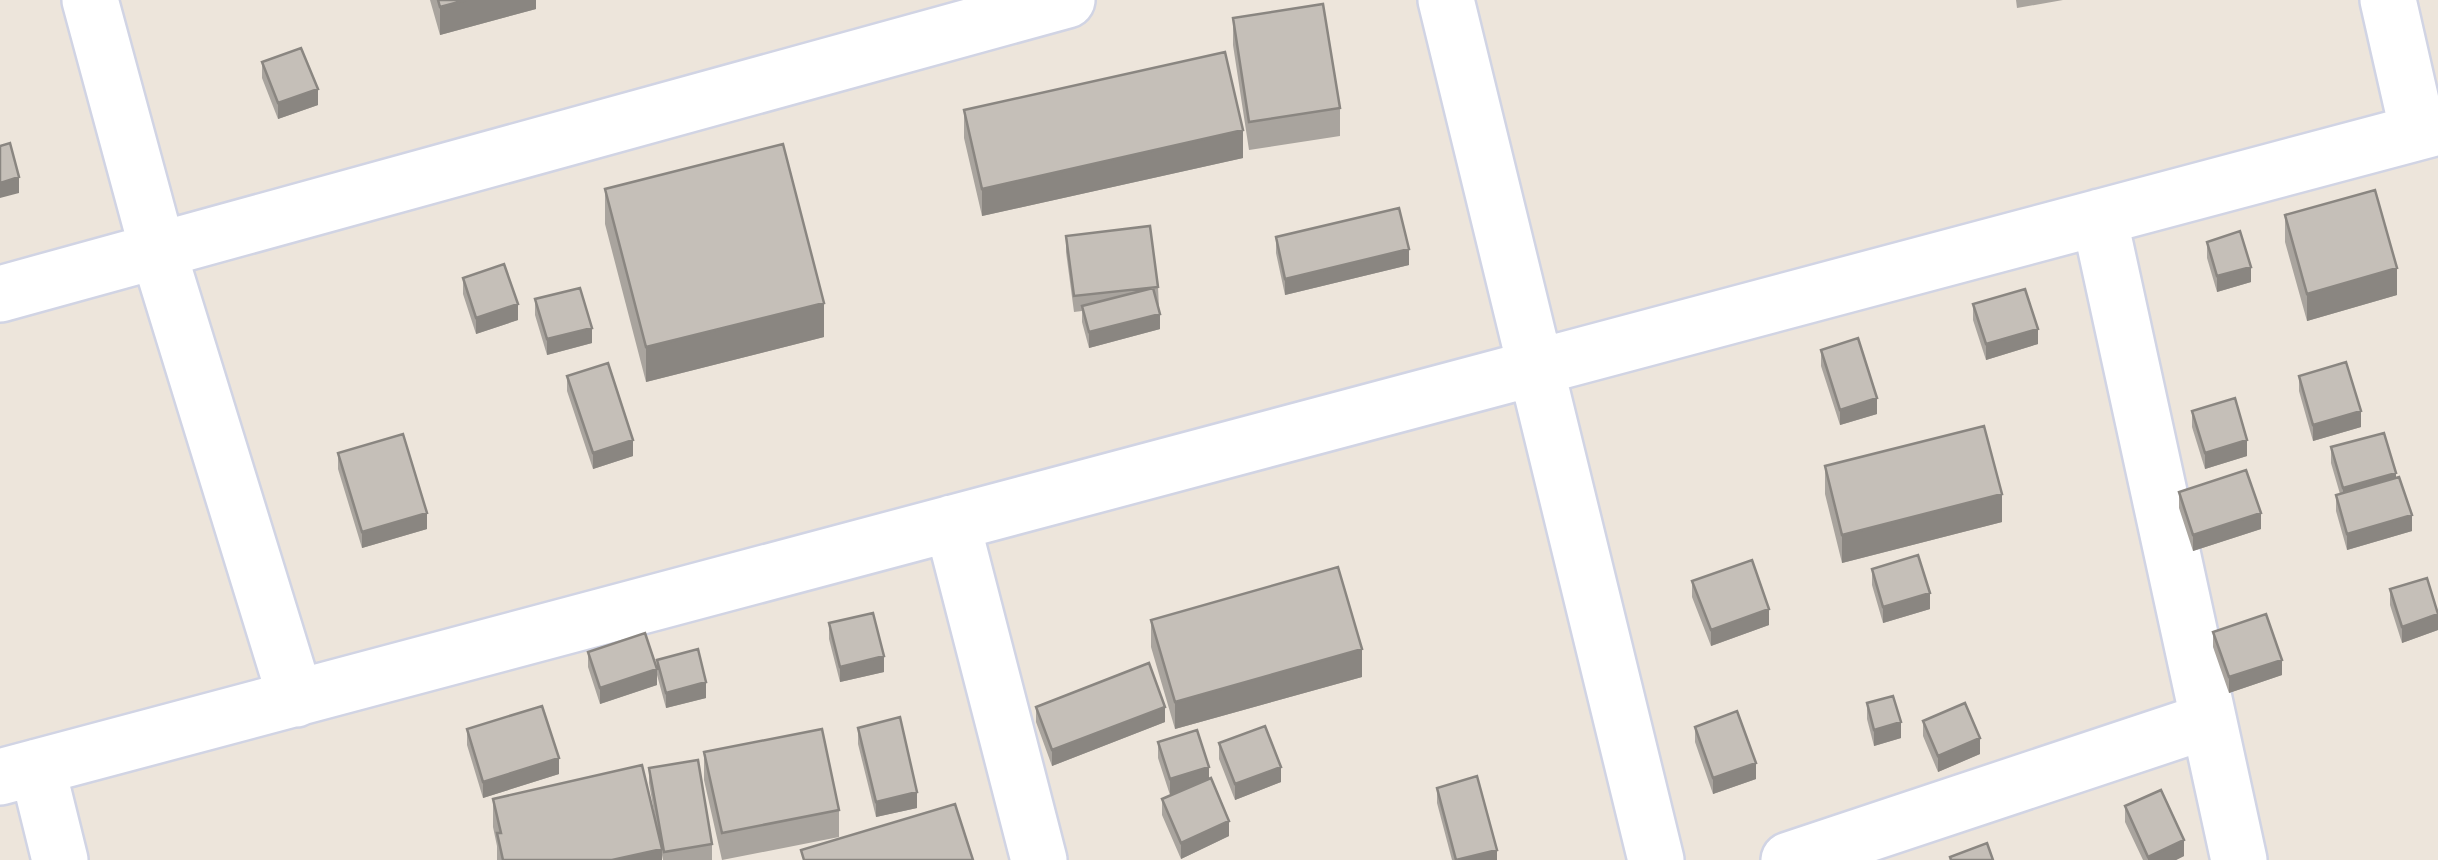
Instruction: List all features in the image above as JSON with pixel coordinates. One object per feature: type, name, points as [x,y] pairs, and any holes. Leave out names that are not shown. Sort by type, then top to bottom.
[{"type":"street","points":[[90,0],[158,250],[296,699]]},
{"type":"street","points":[[0,294],[1067,0]]},
{"type":"street","points":[[1446,0],[1656,860]]},
{"type":"street","points":[[60,860],[18,772],[2428,129],[2388,0]]},
{"type":"street","points":[[2099,216],[2239,860]]},
{"type":"street","points":[[952,523],[1039,860]]},
{"type":"street","points":[[1789,860],[2207,721]]},
{"type":"building","points":[[438,0],[466,0],[440,7]]},
{"type":"building","points":[[1323,4],[1340,108],[1249,122],[1233,18]]},
{"type":"building","points":[[301,48],[318,89],[278,103],[262,62]]},
{"type":"building","points":[[1225,52],[1243,130],[982,189],[964,110]]},
{"type":"building","points":[[10,143],[19,177],[0,183],[0,146]]},
{"type":"building","points":[[783,144],[824,303],[646,347],[605,189]]},
{"type":"building","points":[[2375,190],[2397,268],[2307,294],[2285,215]]},
{"type":"building","points":[[1399,208],[1409,249],[1285,279],[1276,237]]},
{"type":"building","points":[[1150,226],[1158,287],[1074,296],[1066,236]]},
{"type":"building","points":[[2240,231],[2251,267],[2217,276],[2207,242]]},
{"type":"building","points":[[504,264],[518,304],[476,318],[463,278]]},
{"type":"building","points":[[580,288],[592,328],[547,339],[535,299]]},
{"type":"building","points":[[1153,288],[1160,314],[1089,332],[1082,306]]},
{"type":"building","points":[[2025,289],[2038,329],[1986,344],[1973,304]]},
{"type":"building","points":[[1858,338],[1877,398],[1840,410],[1821,350]]},
{"type":"building","points":[[2346,362],[2361,411],[2313,425],[2299,376]]},
{"type":"building","points":[[608,363],[633,440],[593,453],[567,376]]},
{"type":"building","points":[[2235,398],[2247,440],[2205,453],[2192,411]]},
{"type":"building","points":[[1984,426],[2002,494],[1842,535],[1825,466]]},
{"type":"building","points":[[2384,433],[2396,473],[2343,488],[2331,447]]},
{"type":"building","points":[[403,434],[427,513],[362,532],[338,453]]},
{"type":"building","points":[[2246,470],[2261,513],[2193,535],[2179,492]]},
{"type":"building","points":[[2399,477],[2412,515],[2347,534],[2336,495]]},
{"type":"building","points":[[1918,555],[1930,593],[1883,607],[1872,569]]},
{"type":"building","points":[[1752,560],[1769,609],[1711,630],[1692,581]]},
{"type":"building","points":[[1338,567],[1362,649],[1175,702],[1151,620]]},
{"type":"building","points":[[2427,578],[2438,614],[2402,627],[2390,589]]},
{"type":"building","points":[[873,613],[884,656],[840,667],[829,623]]},
{"type":"building","points":[[2266,614],[2282,660],[2229,677],[2213,632]]},
{"type":"building","points":[[645,633],[657,669],[600,688],[588,652]]},
{"type":"building","points":[[698,649],[706,682],[666,693],[657,660]]},
{"type":"building","points":[[1149,663],[1165,707],[1052,750],[1036,707]]},
{"type":"building","points":[[1893,696],[1901,722],[1874,730],[1867,703]]},
{"type":"building","points":[[1965,703],[1980,738],[1938,756],[1923,721]]},
{"type":"building","points":[[542,706],[559,758],[483,782],[467,729]]},
{"type":"building","points":[[1737,711],[1756,763],[1713,778],[1695,727]]},
{"type":"building","points":[[900,717],[917,792],[876,802],[858,728]]},
{"type":"building","points":[[1265,726],[1281,767],[1235,784],[1219,743]]},
{"type":"building","points":[[822,729],[839,810],[722,833],[704,752]]},
{"type":"building","points":[[1197,730],[1209,767],[1170,779],[1158,742]]},
{"type":"building","points":[[698,760],[712,844],[664,852],[649,768]]},
{"type":"building","points":[[642,765],[662,849],[612,860],[503,860],[493,799]]},
{"type":"building","points":[[1477,776],[1497,850],[1456,860],[1437,788]]},
{"type":"building","points":[[1211,778],[1229,821],[1181,843],[1162,799]]},
{"type":"building","points":[[2161,790],[2184,840],[2148,857],[2125,806]]},
{"type":"building","points":[[955,804],[973,860],[804,860],[801,850]]},
{"type":"building","points":[[1987,843],[1993,860],[1951,860],[1950,857]]}]
